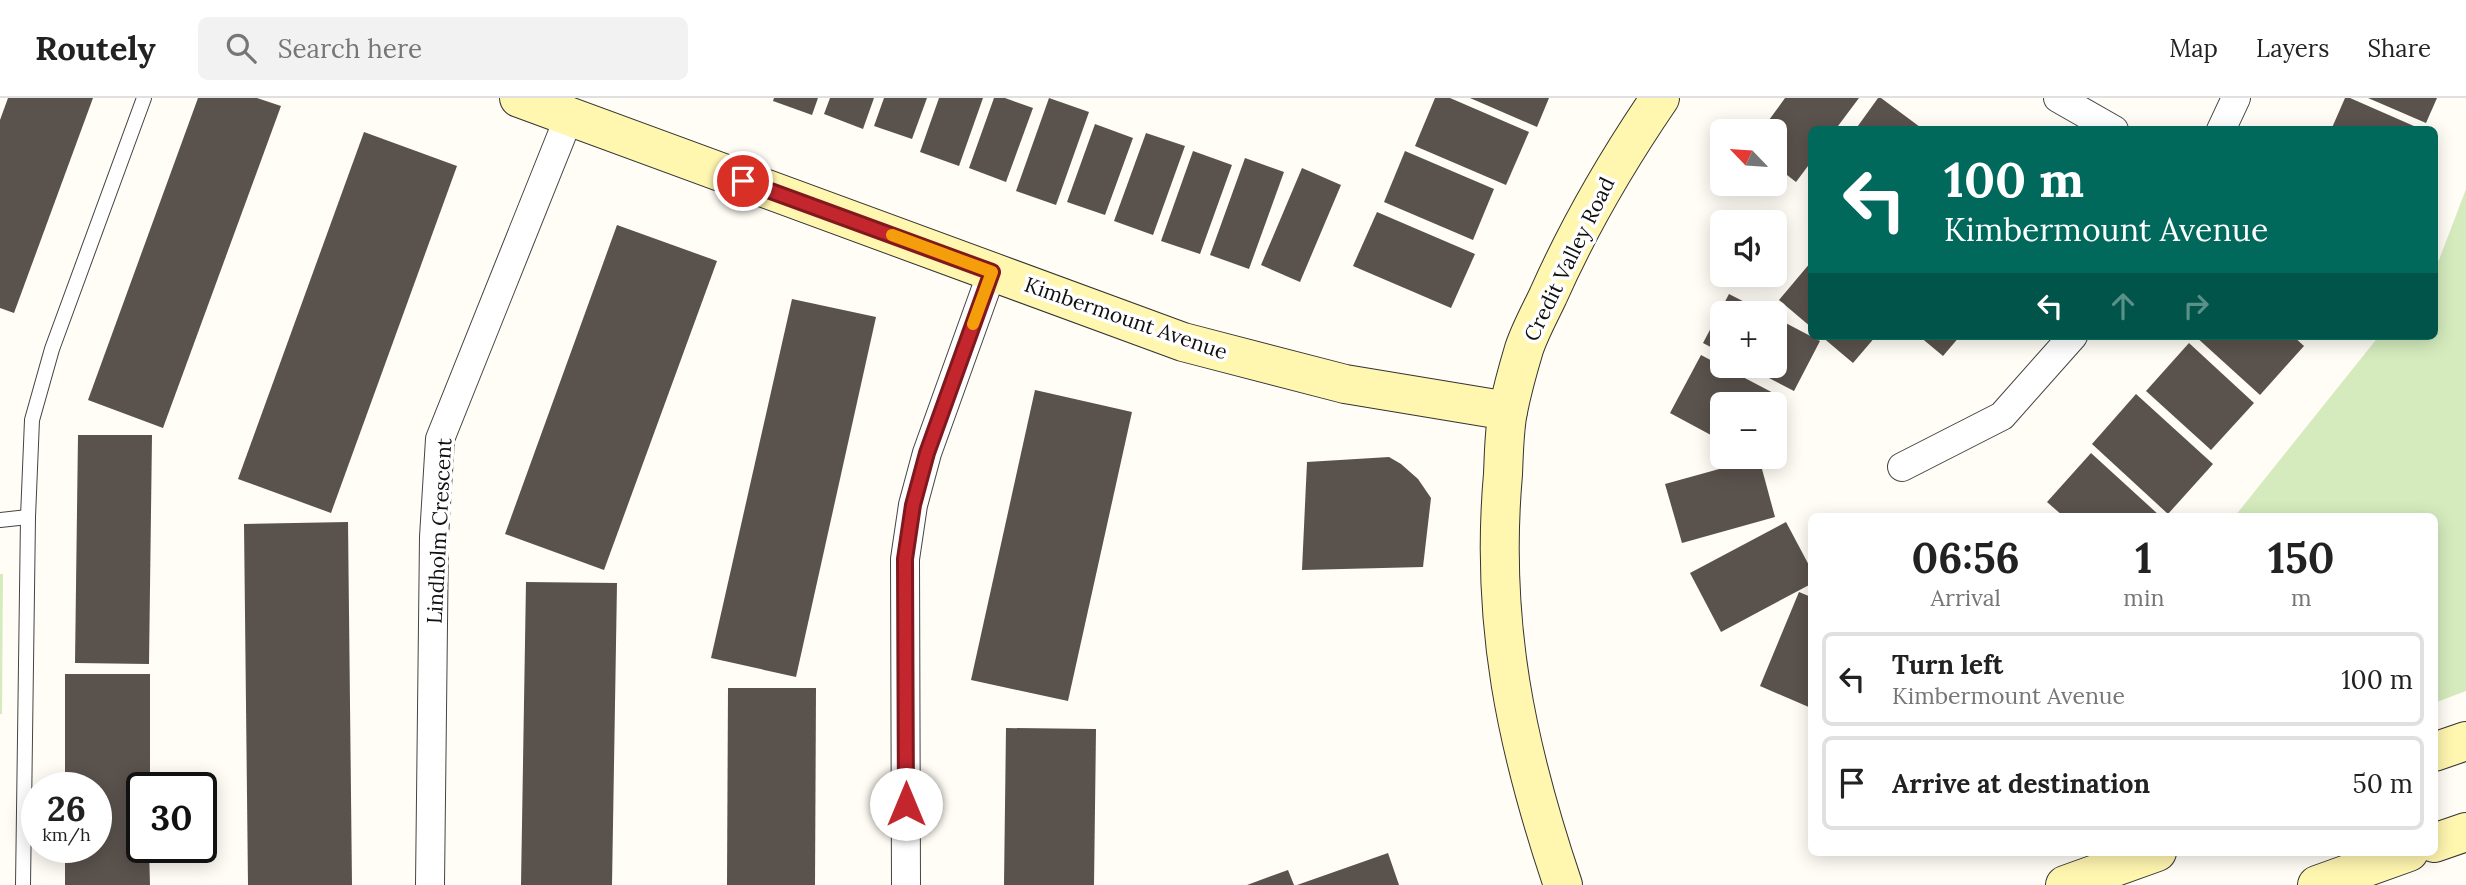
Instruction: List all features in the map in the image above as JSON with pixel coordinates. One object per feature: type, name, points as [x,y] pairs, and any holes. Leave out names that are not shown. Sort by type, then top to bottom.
[{"type":"street","name":"Kimbermount Avenue","points":[[519,98],[1183,342],[1345,384],[1508,411]]},
{"type":"street","name":"Credit Valley Road","points":[[1563,885],[1536,803],[1519,737],[1508,674],[1502,612],[1499,520],[1508,411],[1525,347],[1560,269],[1625,149],[1660,98]]},
{"type":"street","points":[[2058,98],[2107,126]]},
{"type":"street","points":[[2223,126],[2235,98]]},
{"type":"street","name":"Lindholm Crescent","points":[[430,885],[434,537],[440,439],[569,117]]},
{"type":"street","points":[[906,885],[905,559],[913,505],[927,453],[992,272]]},
{"type":"street","points":[[1902,467],[2002,416],[2069,340]]},
{"type":"street","points":[[2438,751],[2466,741]]},
{"type":"street","points":[[2438,842],[2466,832]]},
{"type":"street","points":[[2065,885],[2146,856]]},
{"type":"street","points":[[2317,885],[2398,856]]},
{"type":"lane","points":[[23,885],[28,517],[32,420],[52,349],[144,98]]},
{"type":"lane","points":[[0,520],[28,517]]},
{"type":"green space","points":[[2466,189],[2466,691],[2438,702],[2438,513],[2237,513],[2376,340],[2438,340],[2439,260]]},
{"type":"green space","points":[[0,574],[3,574],[2,714],[0,714]]},
{"type":"building","points":[[8,98],[93,98],[14,313],[0,308],[0,120]]},
{"type":"building","points":[[198,98],[257,98],[281,106],[163,428],[88,400]]},
{"type":"building","points":[[774,98],[818,98],[812,115],[773,101]]},
{"type":"building","points":[[830,98],[874,98],[863,129],[824,114]]},
{"type":"building","points":[[884,98],[927,98],[912,139],[874,126]]},
{"type":"building","points":[[939,98],[983,98],[959,166],[920,152]]},
{"type":"building","points":[[994,98],[1005,98],[1033,108],[1006,182],[969,168]]},
{"type":"building","points":[[1049,98],[1089,112],[1056,205],[1016,191]]},
{"type":"building","points":[[1435,98],[1450,98],[1529,132],[1506,185],[1415,146]]},
{"type":"building","points":[[1470,98],[1549,98],[1537,127]]},
{"type":"building","points":[[1785,98],[1859,98],[1838,126],[1808,126],[1808,166],[1796,182],[1787,175],[1787,119],[1770,119]]},
{"type":"building","points":[[1878,98],[1881,98],[1919,126],[1858,126]]},
{"type":"building","points":[[2345,98],[2350,98],[2414,126],[2333,126]]},
{"type":"building","points":[[2368,98],[2437,98],[2426,123]]},
{"type":"building","points":[[1095,124],[1133,138],[1105,215],[1067,202]]},
{"type":"building","points":[[364,132],[457,166],[331,513],[238,479]]},
{"type":"building","points":[[1146,133],[1185,146],[1153,235],[1114,221]]},
{"type":"building","points":[[1193,151],[1232,165],[1200,254],[1161,241]]},
{"type":"building","points":[[1405,151],[1494,189],[1473,240],[1384,202]]},
{"type":"building","points":[[1245,158],[1284,172],[1249,269],[1210,255]]},
{"type":"building","points":[[1302,168],[1341,185],[1300,282],[1261,265]]},
{"type":"building","points":[[1377,212],[1475,254],[1451,308],[1353,266]]},
{"type":"building","points":[[617,225],[717,261],[604,570],[505,534]]},
{"type":"building","points":[[1808,266],[1808,324],[1787,307],[1787,301],[1780,301]]},
{"type":"building","points":[[1729,294],[1743,301],[1725,301]]},
{"type":"building","points":[[792,299],[876,317],[796,677],[711,658]]},
{"type":"building","points":[[1787,324],[1808,335],[1808,340],[1820,341],[1794,391],[1769,378],[1787,378]]},
{"type":"building","points":[[1710,330],[1710,347],[1703,343]]},
{"type":"building","points":[[1826,340],[1873,340],[1853,363]]},
{"type":"building","points":[[1924,340],[1957,340],[1943,356]]},
{"type":"building","points":[[2199,340],[2297,340],[2304,346],[2260,395]]},
{"type":"building","points":[[2189,343],[2254,403],[2211,450],[2146,391]]},
{"type":"building","points":[[1701,355],[1710,360],[1710,378],[1745,378],[1772,392],[1710,392],[1710,435],[1670,413]]},
{"type":"building","points":[[1035,390],[1132,412],[1068,701],[971,680]]},
{"type":"building","points":[[2136,394],[2213,464],[2167,513],[2092,444]]},
{"type":"building","points":[[78,435],[152,435],[149,664],[75,663]]},
{"type":"building","points":[[2091,453],[2157,513],[2060,513],[2047,502]]},
{"type":"building","points":[[1389,457],[1418,479],[1431,498],[1423,567],[1302,570],[1307,462]]},
{"type":"building","points":[[1719,469],[1762,469],[1775,517],[1682,543],[1665,484]]},
{"type":"building","points":[[348,522],[352,885],[248,885],[244,524]]},
{"type":"building","points":[[1786,522],[1808,563],[1808,586],[1721,632],[1690,573]]},
{"type":"building","points":[[526,582],[617,583],[612,885],[521,885]]},
{"type":"building","points":[[1799,592],[1808,596],[1808,707],[1760,686]]},
{"type":"building","points":[[65,674],[150,674],[150,772],[126,772],[126,863],[149,863],[150,885],[65,885],[65,863],[112,863],[112,772],[65,772]]},
{"type":"building","points":[[728,688],[816,688],[815,885],[727,885]]},
{"type":"building","points":[[1006,728],[1096,729],[1094,885],[1004,885]]},
{"type":"building","points":[[1388,853],[1399,885],[1297,885]]},
{"type":"building","points":[[1288,870],[1294,885],[1247,885]]},
{"type":"slow traffic","points":[[892,235],[992,272],[973,324]]},
{"type":"route","points":[[743,181],[992,272],[927,453],[913,505],[905,559],[906,804]]}]
